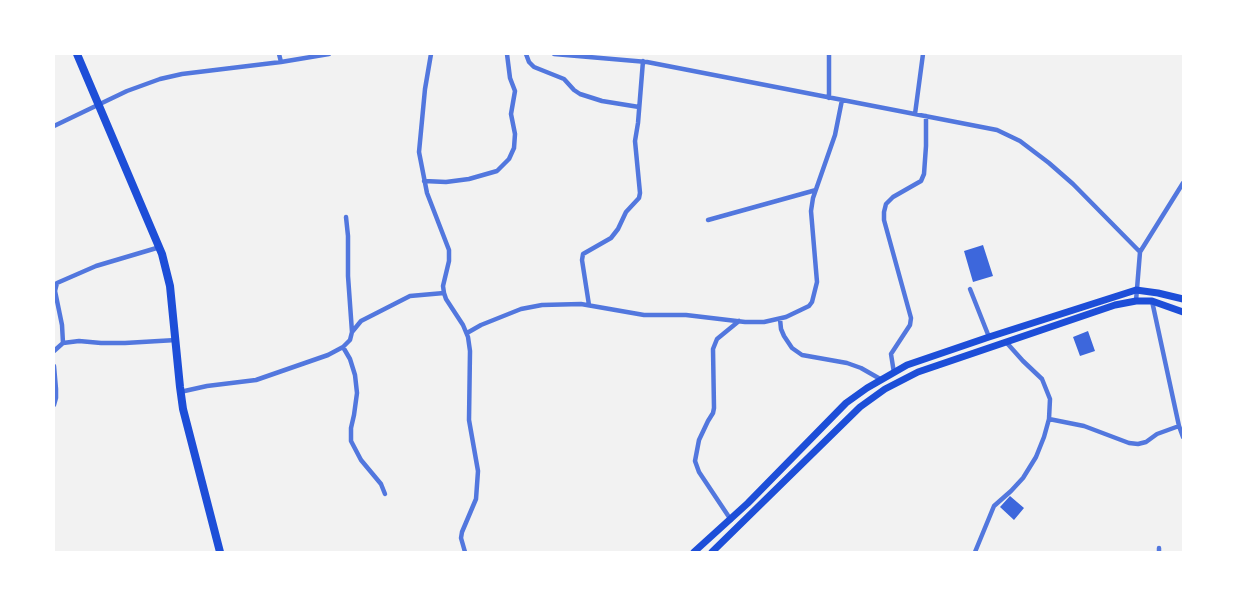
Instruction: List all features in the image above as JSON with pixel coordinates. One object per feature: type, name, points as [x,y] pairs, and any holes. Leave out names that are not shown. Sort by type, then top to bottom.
[{"type":"highway","points":[[77,54],[160,247],[170,286],[180,392],[189,436],[220,552]]},
{"type":"main road","points":[[694,552],[731,520],[846,403],[867,388],[907,365],[1136,290],[1158,293],[1183,300]]},
{"type":"main road","points":[[712,552],[860,406],[885,389],[918,372],[1115,305],[1136,301],[1152,301],[1183,312]]},
{"type":"street","points":[[279,54],[281,62]]},
{"type":"street","points":[[54,126],[127,91],[160,79],[182,74],[329,54]]},
{"type":"street","points":[[431,54],[425,89],[419,152],[427,194],[449,250],[449,261],[443,286],[444,293],[463,325],[470,351],[469,420],[478,471],[478,483],[476,499],[462,532],[461,538],[465,552]]},
{"type":"street","points":[[424,181],[446,182],[469,179],[498,171],[509,159],[514,148],[516,134],[511,114],[514,91],[510,78],[507,54]]},
{"type":"street","points":[[526,54],[529,62],[534,67],[564,78],[580,94],[602,101],[639,107]]},
{"type":"street","points":[[554,54],[606,56],[643,61],[997,130],[1020,141],[1049,163],[1073,184],[1140,252]]},
{"type":"street","points":[[829,54],[829,98]]},
{"type":"street","points":[[915,114],[923,54]]},
{"type":"street","points":[[589,305],[582,260],[583,254],[611,238],[618,229],[626,212],[639,198],[635,141],[643,61]]},
{"type":"street","points":[[466,333],[521,309],[542,305],[589,305],[644,315],[686,315],[764,322],[800,311],[809,306],[816,292],[818,282],[811,211],[816,190],[835,135],[842,100]]},
{"type":"street","points":[[894,373],[891,354],[910,326],[911,318],[884,220],[884,212],[886,204],[893,197],[921,181],[924,174],[926,116]]},
{"type":"street","points":[[1136,301],[1140,252],[1183,184]]},
{"type":"street","points":[[708,220],[816,190]]},
{"type":"street","points":[[180,392],[207,386],[256,380],[328,355],[343,347],[350,340],[352,332],[346,217]]},
{"type":"street","points":[[63,343],[62,325],[55,291],[58,283],[96,266],[160,247]]},
{"type":"street","points":[[970,289],[989,337]]},
{"type":"street","points":[[352,332],[361,320],[410,296],[444,293]]},
{"type":"street","points":[[1152,301],[1183,437]]},
{"type":"street","points":[[780,318],[784,336],[792,348],[802,355],[847,363],[861,368],[882,380]]},
{"type":"street","points":[[731,520],[699,472],[695,461],[699,440],[714,408],[713,349],[717,339],[739,321]]},
{"type":"street","points":[[54,350],[63,343],[79,341],[101,344],[176,340]]},
{"type":"street","points":[[975,552],[994,506],[1017,485],[1036,457],[1049,419],[1050,399],[1042,379],[1023,362],[1006,342]]},
{"type":"street","points":[[343,347],[350,359],[355,375],[357,393],[351,428],[352,441],[361,460],[381,484],[385,494]]},
{"type":"street","points":[[54,366],[56,389],[54,405]]},
{"type":"street","points":[[1049,419],[1084,426],[1129,443],[1138,444],[1146,442],[1157,434],[1179,426]]},
{"type":"building","points":[[983,245],[993,276],[973,282],[964,251]]},
{"type":"building","points":[[1088,331],[1095,351],[1080,356],[1073,337]]},
{"type":"building","points":[[1010,496],[1024,508],[1014,520],[1000,507]]}]
